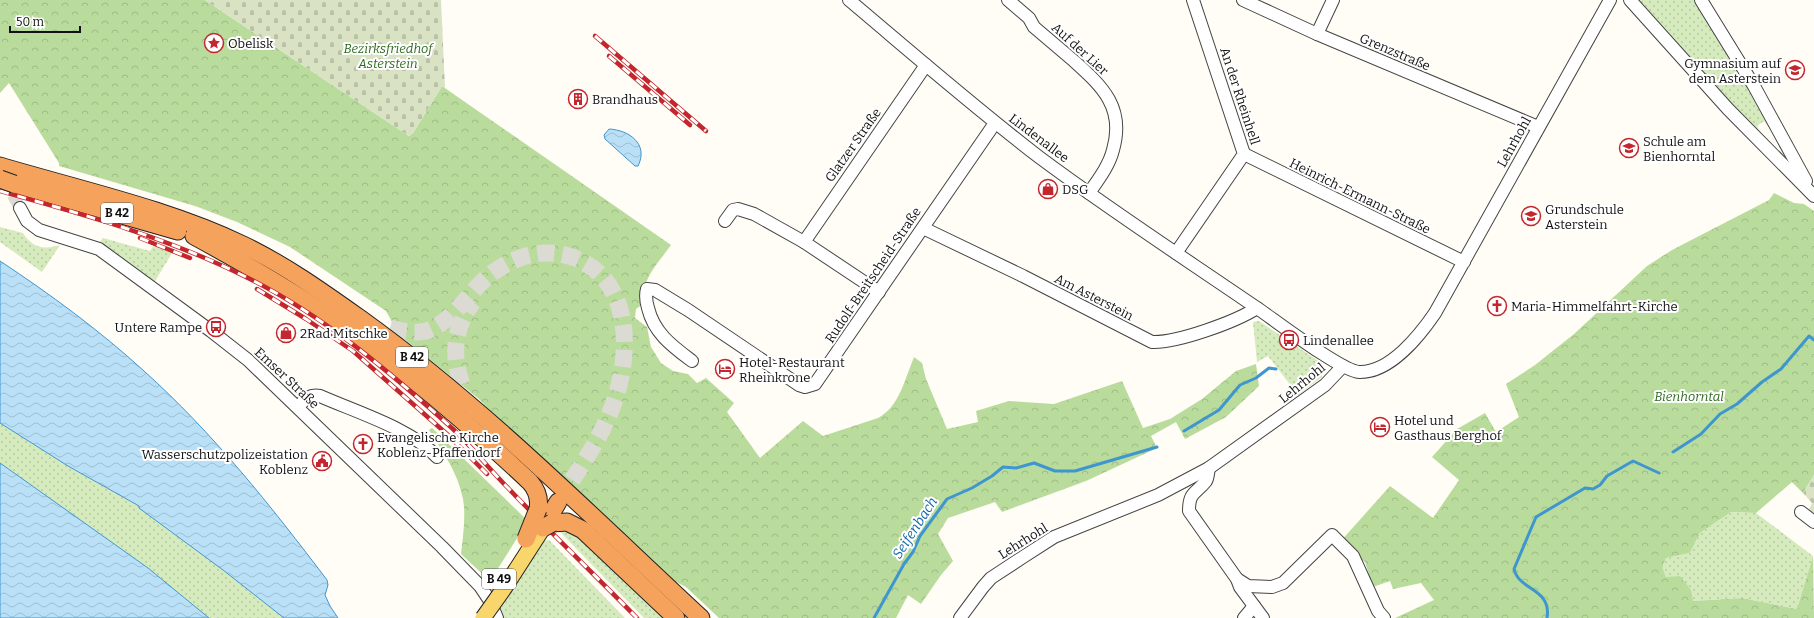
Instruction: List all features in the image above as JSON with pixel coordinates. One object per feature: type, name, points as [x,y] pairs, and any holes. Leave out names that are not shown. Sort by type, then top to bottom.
[{"type":"highway","name":"B 42","points":[[5,174],[194,236],[236,252],[269,268],[320,300],[376,340],[446,394],[500,440],[689,618]]},
{"type":"highway","name":"B 42","points":[[5,174],[170,216],[220,235],[269,258],[340,305],[411,356],[480,413],[701,618]]},
{"type":"highway","points":[[194,236],[255,269],[304,300],[360,338],[411,377],[461,418],[530,482],[537,492],[545,518],[567,522],[583,530],[676,618]]},
{"type":"highway","points":[[340,305],[390,328]]},
{"type":"highway","points":[[462,384],[480,413]]},
{"type":"highway","name":"B 49","points":[[526,539],[545,518],[555,500]]},
{"type":"main road","name":"B 49","points":[[483,618],[505,587],[545,518]]},
{"type":"main road","name":"B 49","points":[[472,618],[526,539]]},
{"type":"street","name":"Lindenallee","points":[[849,0],[995,122],[1089,193],[1343,366]]},
{"type":"street","name":"Auf der Lier","points":[[1008,0],[1029,18],[1034,27],[1097,81],[1108,96],[1113,107],[1116,127],[1113,151],[1109,161],[1089,193]]},
{"type":"street","name":"An der Rheinhell","points":[[1176,253],[1244,154],[1193,0]]},
{"type":"street","name":"Grenzstraße","points":[[1243,0],[1317,34],[1538,128]]},
{"type":"street","points":[[1317,34],[1333,0]]},
{"type":"street","name":"Lehrhohl","points":[[960,618],[982,587],[991,578],[1054,537],[1158,495],[1209,468],[1325,385],[1343,366],[1358,372],[1371,371],[1383,366],[1400,354],[1424,328],[1435,313],[1610,0]]},
{"type":"street","points":[[1630,0],[1728,109],[1814,195]]},
{"type":"street","points":[[1701,0],[1754,86],[1814,195]]},
{"type":"street","name":"Glatzer Straße","points":[[804,242],[926,65]]},
{"type":"street","name":"Rudolf-Breitscheid-Straße","points":[[692,361],[670,346],[662,338],[654,325],[646,300],[647,289],[653,289],[664,295],[805,387],[815,384],[995,122]]},
{"type":"street","name":"Heinrich-Ermann-Straße","points":[[1244,154],[1464,262]]},
{"type":"street","name":"Emser Straße","points":[[20,208],[28,221],[39,230],[99,249],[248,360],[298,406],[438,542],[480,586],[490,601],[496,618]]},
{"type":"street","points":[[725,221],[733,210],[745,210],[804,242],[879,292]]},
{"type":"street","name":"Am Asterstein","points":[[923,228],[1024,276],[1152,342],[1172,341],[1243,317],[1257,308]]},
{"type":"street","points":[[298,406],[308,397],[314,395],[320,396],[408,435],[432,451],[437,457]]},
{"type":"street","points":[[1209,468],[1206,480],[1193,492],[1189,502],[1189,511],[1237,579],[1240,588],[1263,618]]},
{"type":"street","points":[[1801,512],[1814,522]]},
{"type":"street","points":[[1237,579],[1248,586],[1272,587],[1283,583],[1332,535],[1352,556],[1378,611],[1384,618]]},
{"type":"street","points":[[1244,618],[1254,606]]},
{"type":"green space","points":[[0,0],[205,0],[409,136],[413,133],[442,86],[671,245],[647,280],[644,288],[643,304],[636,309],[635,318],[647,327],[651,347],[661,363],[673,371],[688,374],[697,383],[706,378],[734,403],[727,412],[760,458],[803,421],[823,436],[878,418],[891,407],[896,400],[914,357],[922,363],[926,379],[947,429],[978,422],[976,411],[1009,401],[1054,404],[1122,381],[1143,428],[1170,419],[1202,399],[1236,371],[1256,364],[1259,386],[1226,417],[1185,439],[1176,422],[1151,436],[1157,448],[1086,481],[1002,512],[995,502],[948,518],[938,534],[953,561],[941,575],[921,604],[908,595],[896,618],[719,618],[686,587],[672,580],[496,417],[479,399],[399,335],[386,311],[290,247],[237,222],[195,206],[59,166],[59,163],[9,83],[0,93]]},
{"type":"green space","name":"Bezirksfriedhof Asterstein","points":[[205,0],[441,0],[445,88],[442,86],[413,133],[409,136]]},
{"type":"green space","points":[[1638,0],[1696,0],[1773,129],[1771,130],[1764,121],[1757,126],[1762,135],[1760,136]]},
{"type":"green space","name":"Bienhorntal","points":[[1774,193],[1794,203],[1804,204],[1814,211],[1814,475],[1803,493],[1792,482],[1756,513],[1731,512],[1700,533],[1690,553],[1666,558],[1662,567],[1666,577],[1680,576],[1691,590],[1693,601],[1742,598],[1797,609],[1813,556],[1814,618],[1395,618],[1434,600],[1421,583],[1393,589],[1390,581],[1373,587],[1365,562],[1340,542],[1390,486],[1433,518],[1459,480],[1432,457],[1457,429],[1485,413],[1496,432],[1519,417],[1506,384],[1535,365],[1574,334],[1647,266],[1672,250],[1769,200]]},
{"type":"green space","points":[[0,227],[23,233],[34,245],[54,247],[60,245],[42,272],[0,242]]},
{"type":"green space","points":[[103,238],[150,251],[154,245],[172,253],[154,283],[100,242]]},
{"type":"green space","points":[[1259,321],[1320,362],[1323,367],[1322,377],[1298,395],[1268,356],[1257,362],[1253,322]]},
{"type":"green space","points":[[0,423],[68,466],[140,507],[139,508],[223,570],[284,618],[209,618],[148,568],[0,463]]},
{"type":"green space","points":[[432,428],[528,521],[490,581],[461,554],[464,506],[461,489],[445,455],[429,430]]},
{"type":"green space","points":[[1814,475],[1814,515],[1809,510],[1812,503],[1803,493]]},
{"type":"green space","points":[[1731,512],[1756,513],[1813,556],[1797,609],[1742,598],[1693,601],[1666,577],[1661,567],[1666,558],[1690,553],[1700,533]]},
{"type":"green space","points":[[558,530],[565,530],[577,536],[665,618],[644,618]]},
{"type":"green space","points":[[549,540],[625,618],[504,618],[501,608],[544,541]]},
{"type":"water","points":[[609,129],[624,132],[630,135],[639,145],[641,158],[638,166],[635,166],[605,139],[604,135]]},
{"type":"water","points":[[0,261],[56,299],[110,341],[194,419],[263,498],[327,580],[328,585],[325,595],[338,618],[284,618],[223,570],[139,508],[139,506],[68,466],[0,423]]},
{"type":"water","points":[[0,463],[148,568],[209,618],[0,618]]},
{"type":"waterway","points":[[1673,452],[1701,434],[1720,414],[1737,404],[1762,382],[1781,369],[1809,336],[1814,340]]},
{"type":"waterway","name":"Seifenbach","points":[[1184,431],[1219,410],[1240,385],[1256,378],[1269,368],[1276,369]]},
{"type":"waterway","name":"Seifenbach","points":[[874,618],[904,564],[913,552],[920,536],[947,499],[972,488],[992,476],[1003,467],[1016,468],[1034,463],[1055,471],[1075,471],[1157,447]]},
{"type":"waterway","points":[[1547,618],[1545,601],[1540,595],[1522,582],[1514,569],[1536,517],[1585,488],[1593,489],[1600,485],[1607,476],[1633,461],[1659,473]]},
{"type":"tunnel","points":[[4,179],[20,208]]},
{"type":"tunnel","points":[[390,328],[412,332],[426,331],[434,328],[448,318],[478,286],[496,270],[506,264],[529,255],[541,253],[565,255],[587,264],[603,278],[615,295],[621,315],[624,336],[624,359],[620,381],[614,402],[603,428],[589,454],[558,502]]},
{"type":"tunnel","points":[[462,384],[456,363],[456,342],[462,321],[473,302]]},
{"type":"railway","points":[[595,36],[706,131]]},
{"type":"railway","points":[[609,56],[690,125]]},
{"type":"railway","points":[[0,191],[126,228],[188,251],[248,278],[276,293],[330,327],[380,366],[453,429],[502,482],[637,618]]},
{"type":"railway","points":[[140,238],[190,258]]},
{"type":"railway","points":[[257,289],[306,319],[353,351],[448,435],[487,474]]},
{"type":"place","name":"Obelisk","points":[[214,43]]},
{"type":"place","name":"Gymnasium auf dem Asterstein","points":[[1795,70]]},
{"type":"place","name":"Brandhaus","points":[[578,99]]},
{"type":"place","name":"Schule am Bienhorntal","points":[[1629,148]]},
{"type":"place","name":"DSG","points":[[1048,189]]},
{"type":"place","name":"Grundschule Asterstein","points":[[1531,216]]},
{"type":"place","name":"Maria-Himmelfahrt-Kirche","points":[[1497,306]]},
{"type":"place","name":"Untere Rampe","points":[[216,327]]},
{"type":"place","name":"2Rad Mitschke","points":[[286,333]]},
{"type":"place","name":"Lindenallee","points":[[1289,340]]},
{"type":"place","name":"Hotel-Restaurant Rheinkrone","points":[[725,369]]},
{"type":"place","name":"Hotel und Gasthaus Berghof","points":[[1380,427]]},
{"type":"place","name":"Evangelische Kirche Koblenz-Pfaffendorf","points":[[363,444]]},
{"type":"place","name":"Wasserschutzpolizeistation Koblenz","points":[[322,461]]}]
